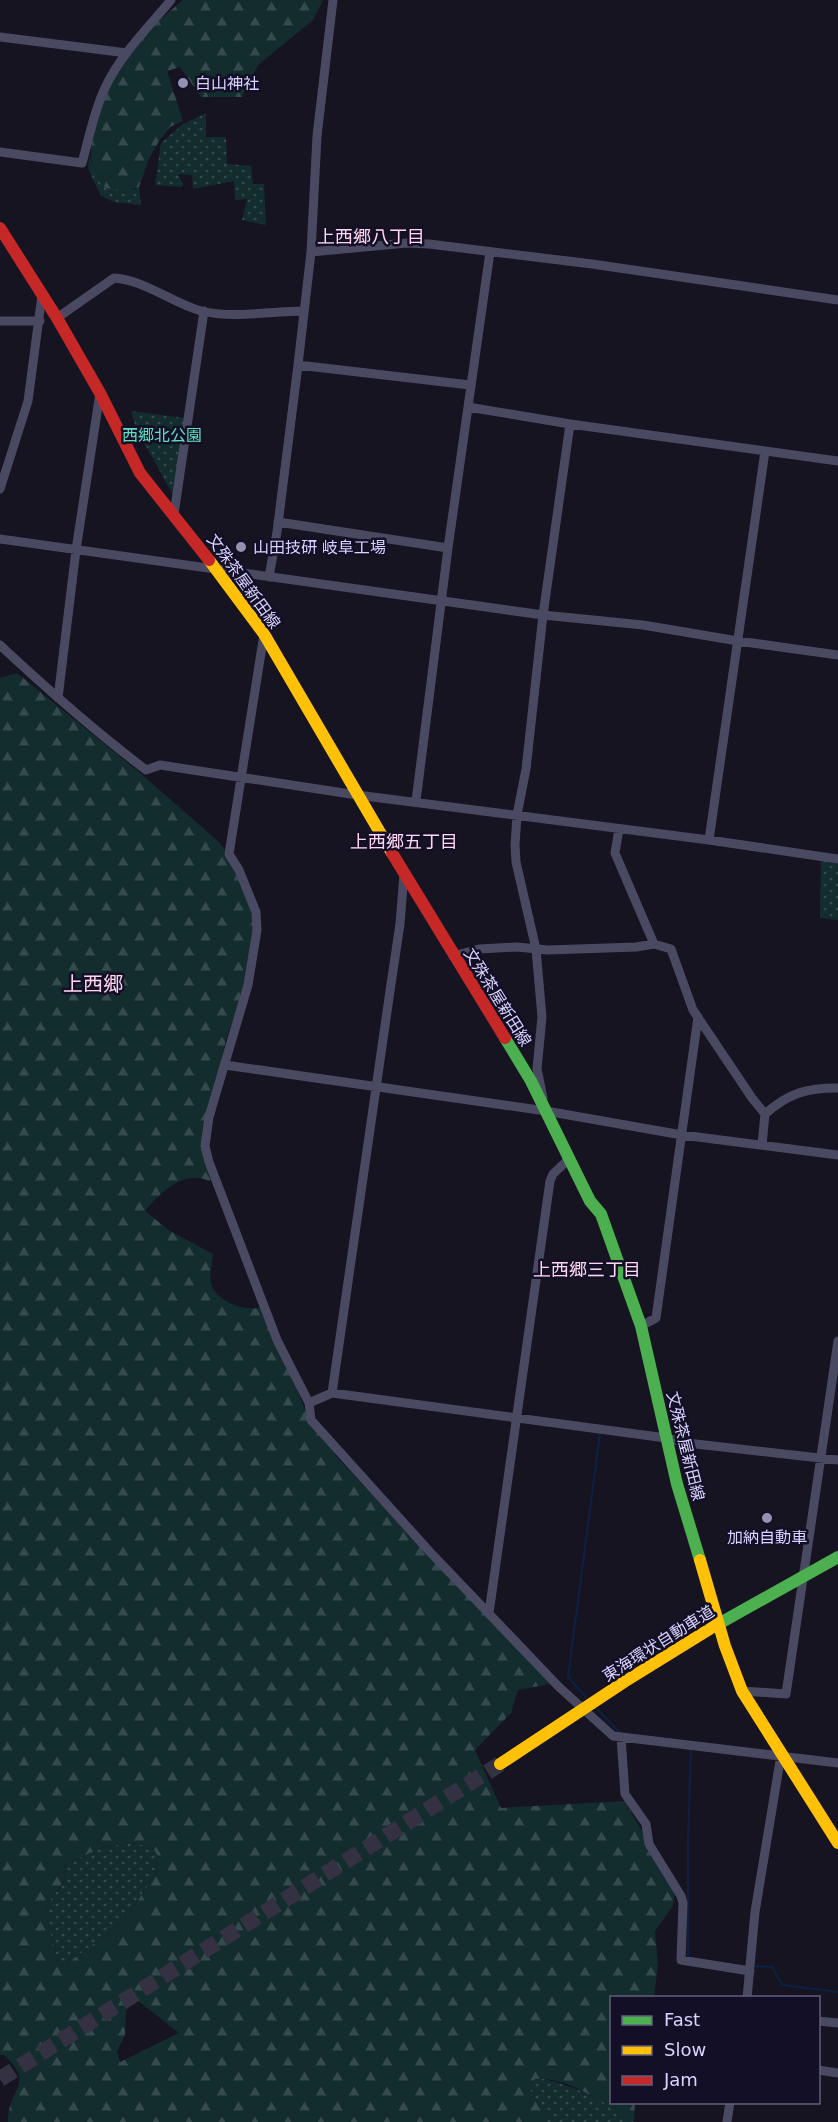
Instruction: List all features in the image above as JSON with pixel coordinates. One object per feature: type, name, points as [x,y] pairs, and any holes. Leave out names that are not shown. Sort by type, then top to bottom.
[{"type":"main road","name":"文殊茶屋新田線","points":[[0,228],[57,318],[100,393],[140,472],[264,634],[404,874],[531,1081],[590,1201],[601,1214],[641,1326],[677,1484],[722,1637],[742,1691],[838,1843]]},
{"type":"main road","name":"東海環状自動車道","points":[[500,1764],[569,1717],[737,1613],[838,1557]]},
{"type":"street","points":[[0,152],[82,163],[96,111],[117,64],[171,0]]},
{"type":"street","points":[[269,577],[278,522],[311,252],[317,136],[333,0]]},
{"type":"street","points":[[0,37],[127,53]]},
{"type":"street","points":[[311,252],[407,243],[592,264],[838,300]]},
{"type":"street","points":[[416,801],[448,548],[490,252]]},
{"type":"street","points":[[57,318],[114,278],[147,288],[180,304],[204,311],[235,315],[304,311]]},
{"type":"street","points":[[0,489],[4,456],[27,401],[42,295]]},
{"type":"street","points":[[174,514],[204,311]]},
{"type":"street","points":[[0,321],[40,321]]},
{"type":"street","points":[[298,365],[470,386]]},
{"type":"street","points":[[58,698],[76,550],[100,393]]},
{"type":"street","points":[[468,407],[570,424],[838,461]]},
{"type":"street","points":[[546,1112],[537,1069],[542,1017],[536,949],[516,862],[517,815],[526,769],[543,615],[570,424]]},
{"type":"street","points":[[710,840],[765,451]]},
{"type":"street","points":[[278,522],[448,548]]},
{"type":"street","points":[[0,539],[543,615],[643,625],[838,655]]},
{"type":"street","points":[[264,634],[229,854],[239,870],[256,912],[257,930],[248,985],[209,1116],[205,1146],[209,1162],[277,1340],[309,1403],[311,1420],[430,1552],[559,1687],[613,1736],[838,1763]]},
{"type":"street","points":[[0,645],[58,698],[146,770],[160,765],[357,795],[710,840],[838,859]]},
{"type":"street","points":[[619,829],[615,853],[654,944]]},
{"type":"street","points":[[332,1393],[400,924],[404,874]]},
{"type":"street","points":[[453,956],[479,949],[517,947],[536,949],[636,947],[654,944],[671,949],[698,1017],[765,1114],[762,1145]]},
{"type":"street","points":[[641,1326],[656,1318],[698,1017]]},
{"type":"street","points":[[225,1065],[546,1112],[682,1135],[838,1155]]},
{"type":"street","points":[[765,1114],[777,1104],[805,1090],[838,1088]]},
{"type":"street","points":[[489,1613],[550,1180],[553,1174],[569,1159]]},
{"type":"street","points":[[742,1691],[786,1694],[838,1341]]},
{"type":"street","points":[[309,1403],[332,1393],[666,1438],[687,1443],[838,1460]]},
{"type":"street","points":[[621,1737],[625,1794],[646,1824],[649,1844],[675,1883],[683,1903],[681,1960],[750,1971]]},
{"type":"street","points":[[747,1996],[755,1912],[781,1755]]},
{"type":"street","points":[[820,2020],[838,2023]]},
{"type":"street","points":[[820,2070],[838,2073]]},
{"type":"street","points":[[727,2122],[730,2104]]},
{"type":"green space","points":[[183,0],[323,0],[313,20],[258,65],[242,97],[201,97],[180,67],[167,71],[183,121],[170,127],[159,141],[149,159],[139,187],[126,191],[106,188],[98,179],[93,168],[91,154],[95,126],[103,99],[114,76],[138,43]]},
{"type":"green space","points":[[206,113],[206,137],[226,137],[227,164],[251,166],[253,184],[264,184],[266,225],[242,220],[247,199],[235,200],[234,181],[193,189],[192,175],[178,174],[183,185],[181,187],[155,185],[161,143],[183,124]]},
{"type":"green space","points":[[90,153],[92,166],[133,190],[139,187],[141,205],[114,202],[101,196],[88,168]]},
{"type":"green space","name":"西郷北公園","points":[[131,411],[184,418],[173,495],[136,428]]},
{"type":"green space","points":[[17,673],[139,772],[220,843],[246,880],[259,946],[226,1040],[206,1127],[206,1141],[216,1176],[209,1181],[200,1178],[182,1180],[165,1190],[145,1211],[170,1231],[213,1254],[210,1280],[219,1296],[244,1308],[261,1307],[268,1304],[305,1411],[337,1457],[550,1684],[518,1690],[511,1713],[475,1750],[501,1808],[625,1801],[675,1890],[673,1906],[655,1931],[658,1964],[654,1996],[610,1996],[610,2104],[635,2104],[634,2121],[574,2087],[548,2079],[535,2079],[530,2090],[547,2118],[547,2122],[8,2122],[9,2110],[19,2080],[13,2065],[4,2055],[0,2055],[0,678]],"holes":[[[129,1843],[151,1846],[158,1856],[157,1869],[122,1923],[65,1965],[58,1963],[45,1912],[50,1900],[65,1879],[64,1865],[101,1848]],[[137,2000],[179,2033],[120,2062],[117,2051],[125,2035],[126,2010]]]},
{"type":"green space","points":[[821,858],[838,861],[838,920],[820,918]]},
{"type":"green space","points":[[129,1843],[151,1846],[158,1856],[157,1869],[152,1880],[122,1923],[65,1965],[58,1963],[45,1912],[50,1900],[65,1880],[64,1865],[101,1848]]},
{"type":"green space","points":[[541,2078],[590,2095],[614,2107],[634,2122],[547,2122],[547,2118],[530,2090],[535,2079]]},
{"type":"waterway","points":[[586,1697],[568,1677],[600,1433]]},
{"type":"waterway","points":[[596,1708],[621,1734]]},
{"type":"waterway","points":[[688,1957],[691,1750]]},
{"type":"waterway","points":[[753,1966],[772,1967],[782,1985],[838,1992]]},
{"type":"tunnel","points":[[0,2079],[500,1764]]},
{"type":"traffic: fast","points":[[505,1038],[531,1081],[590,1201],[601,1214],[641,1326],[677,1484],[700,1560]]},
{"type":"traffic: fast","points":[[713,1627],[838,1557]]},
{"type":"traffic: slow","points":[[209,560],[264,634],[392,853]]},
{"type":"traffic: slow","points":[[700,1560],[725,1646],[742,1691],[838,1843]]},
{"type":"traffic: slow","points":[[500,1764],[624,1682],[713,1627]]},
{"type":"traffic: jam","points":[[0,228],[57,318],[100,393],[140,473],[209,560]]},
{"type":"traffic: jam","points":[[392,853],[505,1038]]},
{"type":"place","name":"白山神社","points":[[183,83]]},
{"type":"place","name":"山田技研 岐阜工場","points":[[241,547]]},
{"type":"place","name":"加納自動車","points":[[767,1518]]},
{"type":"district","name":"上西郷八丁目","points":[[371,237]]},
{"type":"district","name":"上西郷五丁目","points":[[404,842]]},
{"type":"district","name":"上西郷","points":[[93,984]]},
{"type":"district","name":"上西郷三丁目","points":[[587,1270]]}]
